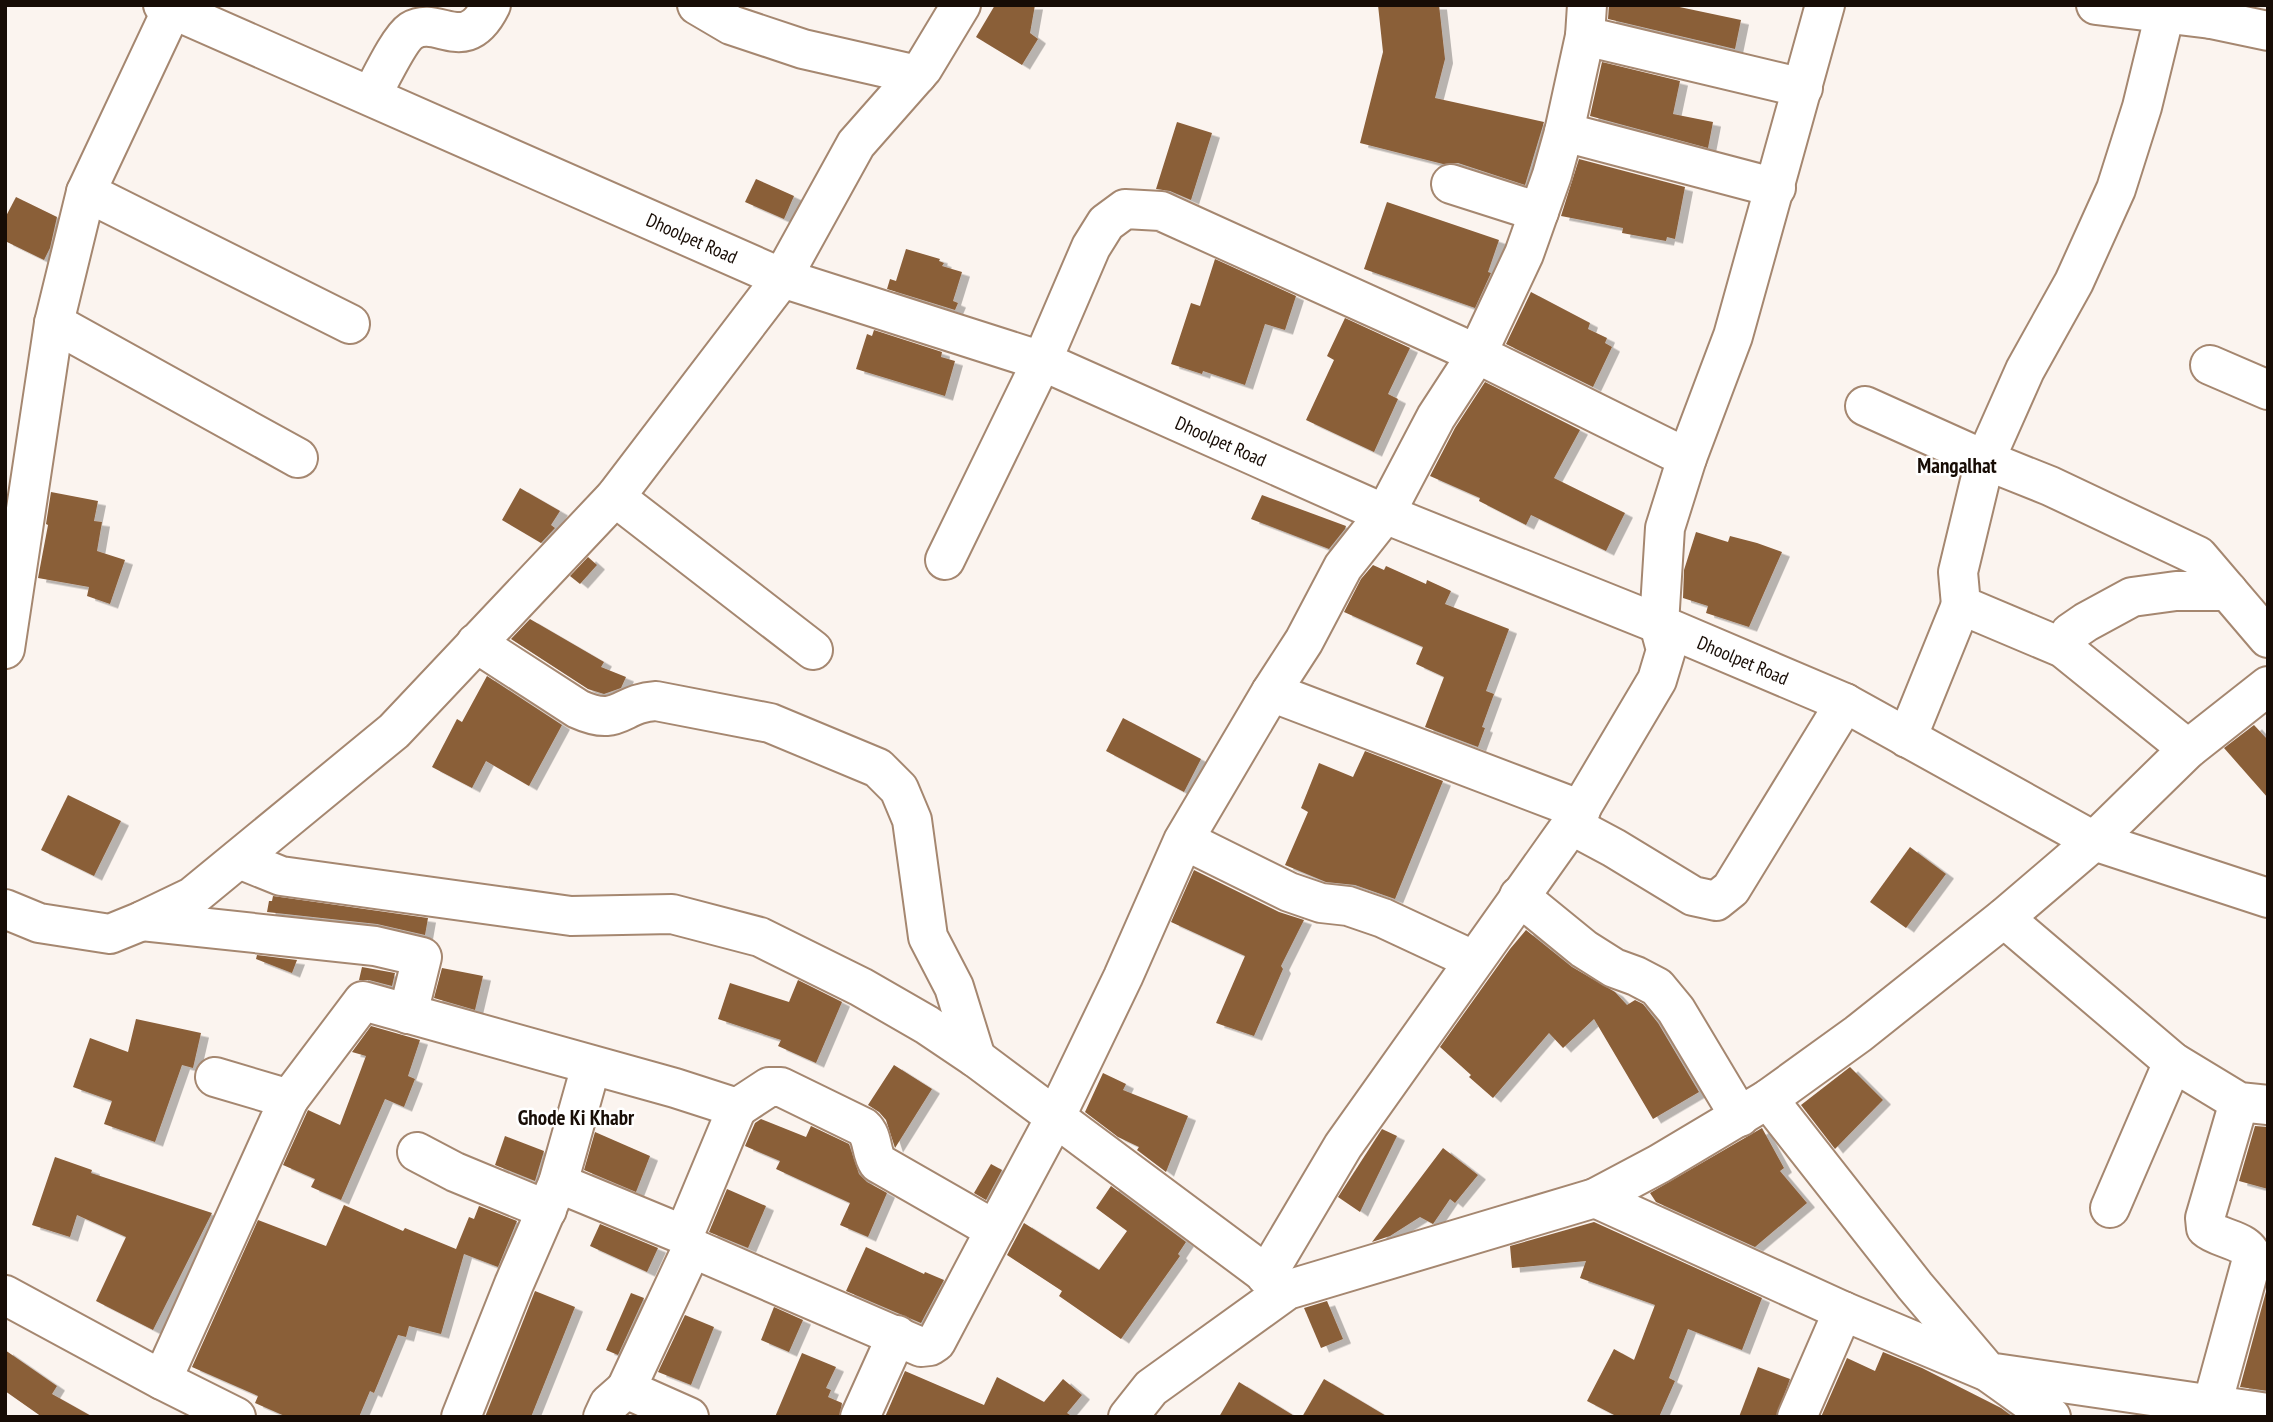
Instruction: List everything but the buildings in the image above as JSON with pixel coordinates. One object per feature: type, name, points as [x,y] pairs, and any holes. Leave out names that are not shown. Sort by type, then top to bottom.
[{"type":"street","points":[[371,96],[402,41],[410,32],[420,28],[470,31],[479,24],[491,5]]},
{"type":"street","points":[[697,5],[731,25],[803,49],[917,75]]},
{"type":"street","points":[[5,909],[38,923],[110,934],[142,921],[192,898],[394,731],[615,497],[782,278],[856,144],[917,75],[961,5]]},
{"type":"street","points":[[1128,1417],[1151,1388],[1277,1283],[1343,1146],[1576,818],[1657,680],[1666,650],[1659,624],[1665,528],[1687,458],[1733,336],[1825,5]]},
{"type":"street","points":[[2096,5],[2165,13],[2207,12],[2268,31]]},
{"type":"street","points":[[5,649],[54,323],[86,192],[170,7]]},
{"type":"street","name":"Dhoolpet Road","points":[[170,7],[782,278],[1042,361],[1385,514],[1659,624],[1845,704],[2094,841],[2268,898]]},
{"type":"street","points":[[1907,738],[1961,606],[1958,572],[1985,460],[2025,370],[2074,282],[2116,189],[2142,107],[2165,13]]},
{"type":"street","points":[[417,1152],[455,1172],[552,1196],[688,1242],[921,1347],[936,1342],[1055,1118],[1123,977],[1184,840],[1304,641],[1343,568],[1385,514],[1436,418],[1477,354],[1524,254],[1539,212],[1564,132],[1586,21],[1803,88]]},
{"type":"street","points":[[1564,132],[1776,188]]},
{"type":"street","points":[[1451,184],[1539,212]]},
{"type":"street","points":[[86,192],[350,324]]},
{"type":"street","points":[[945,560],[1042,361],[1091,247],[1106,223],[1125,209],[1161,211],[1477,354],[1687,458]]},
{"type":"street","points":[[54,323],[298,458]]},
{"type":"street","points":[[2210,365],[2268,390]]},
{"type":"street","points":[[1865,406],[1985,460],[2050,485],[2198,556],[2268,638]]},
{"type":"street","points":[[615,497],[813,650]]},
{"type":"street","points":[[2063,648],[2070,633],[2132,597],[2176,591],[2228,591]]},
{"type":"street","points":[[1961,606],[2063,648],[2188,749]]},
{"type":"street","points":[[476,643],[592,716],[613,717],[643,702],[656,701],[770,723],[878,768],[899,789],[912,820],[928,937],[954,987],[975,1058]]},
{"type":"street","points":[[1277,1283],[1595,1198],[1754,1108],[1858,1034],[2004,918],[2094,841],[2188,749],[2268,686]]},
{"type":"street","points":[[1271,692],[1576,818],[1614,848],[1693,896],[1716,901],[1731,889],[1845,704]]},
{"type":"street","points":[[1184,840],[1289,892],[1321,903],[1348,906],[1383,918],[1473,960]]},
{"type":"street","points":[[239,859],[281,876],[571,916],[672,914],[760,937],[861,987],[927,1025],[1277,1283]]},
{"type":"street","points":[[1519,896],[1584,949],[1614,968],[1657,987],[1754,1108],[1914,1286],[1988,1373],[2268,1413]]},
{"type":"street","points":[[2004,918],[2173,1062],[2254,1103],[2205,1218],[2206,1228],[2213,1234],[2246,1247],[2251,1252],[2252,1259],[2212,1405]]},
{"type":"street","points":[[142,921],[375,946],[422,957],[408,1014]]},
{"type":"street","points":[[162,1380],[289,1099],[363,1001],[675,1088],[737,1108]]},
{"type":"street","points":[[2110,1208],[2173,1062]]},
{"type":"street","points":[[461,1417],[552,1196],[591,1066]]},
{"type":"street","points":[[215,1077],[289,1099]]},
{"type":"street","points":[[689,1417],[615,1403],[688,1242],[737,1108],[769,1087],[792,1091],[863,1127],[868,1132],[872,1155],[878,1163],[995,1230]]},
{"type":"street","points":[[1595,1198],[1843,1311],[1988,1373],[2051,1417]]},
{"type":"street","points":[[5,1295],[236,1417]]},
{"type":"street","points":[[1797,1417],[1843,1311]]},
{"type":"street","points":[[860,1417],[897,1335]]},
{"type":"district","name":"Mangalhat","points":[[1957,465]]},
{"type":"district","name":"Ghode Ki Khabr","points":[[576,1117]]}]
